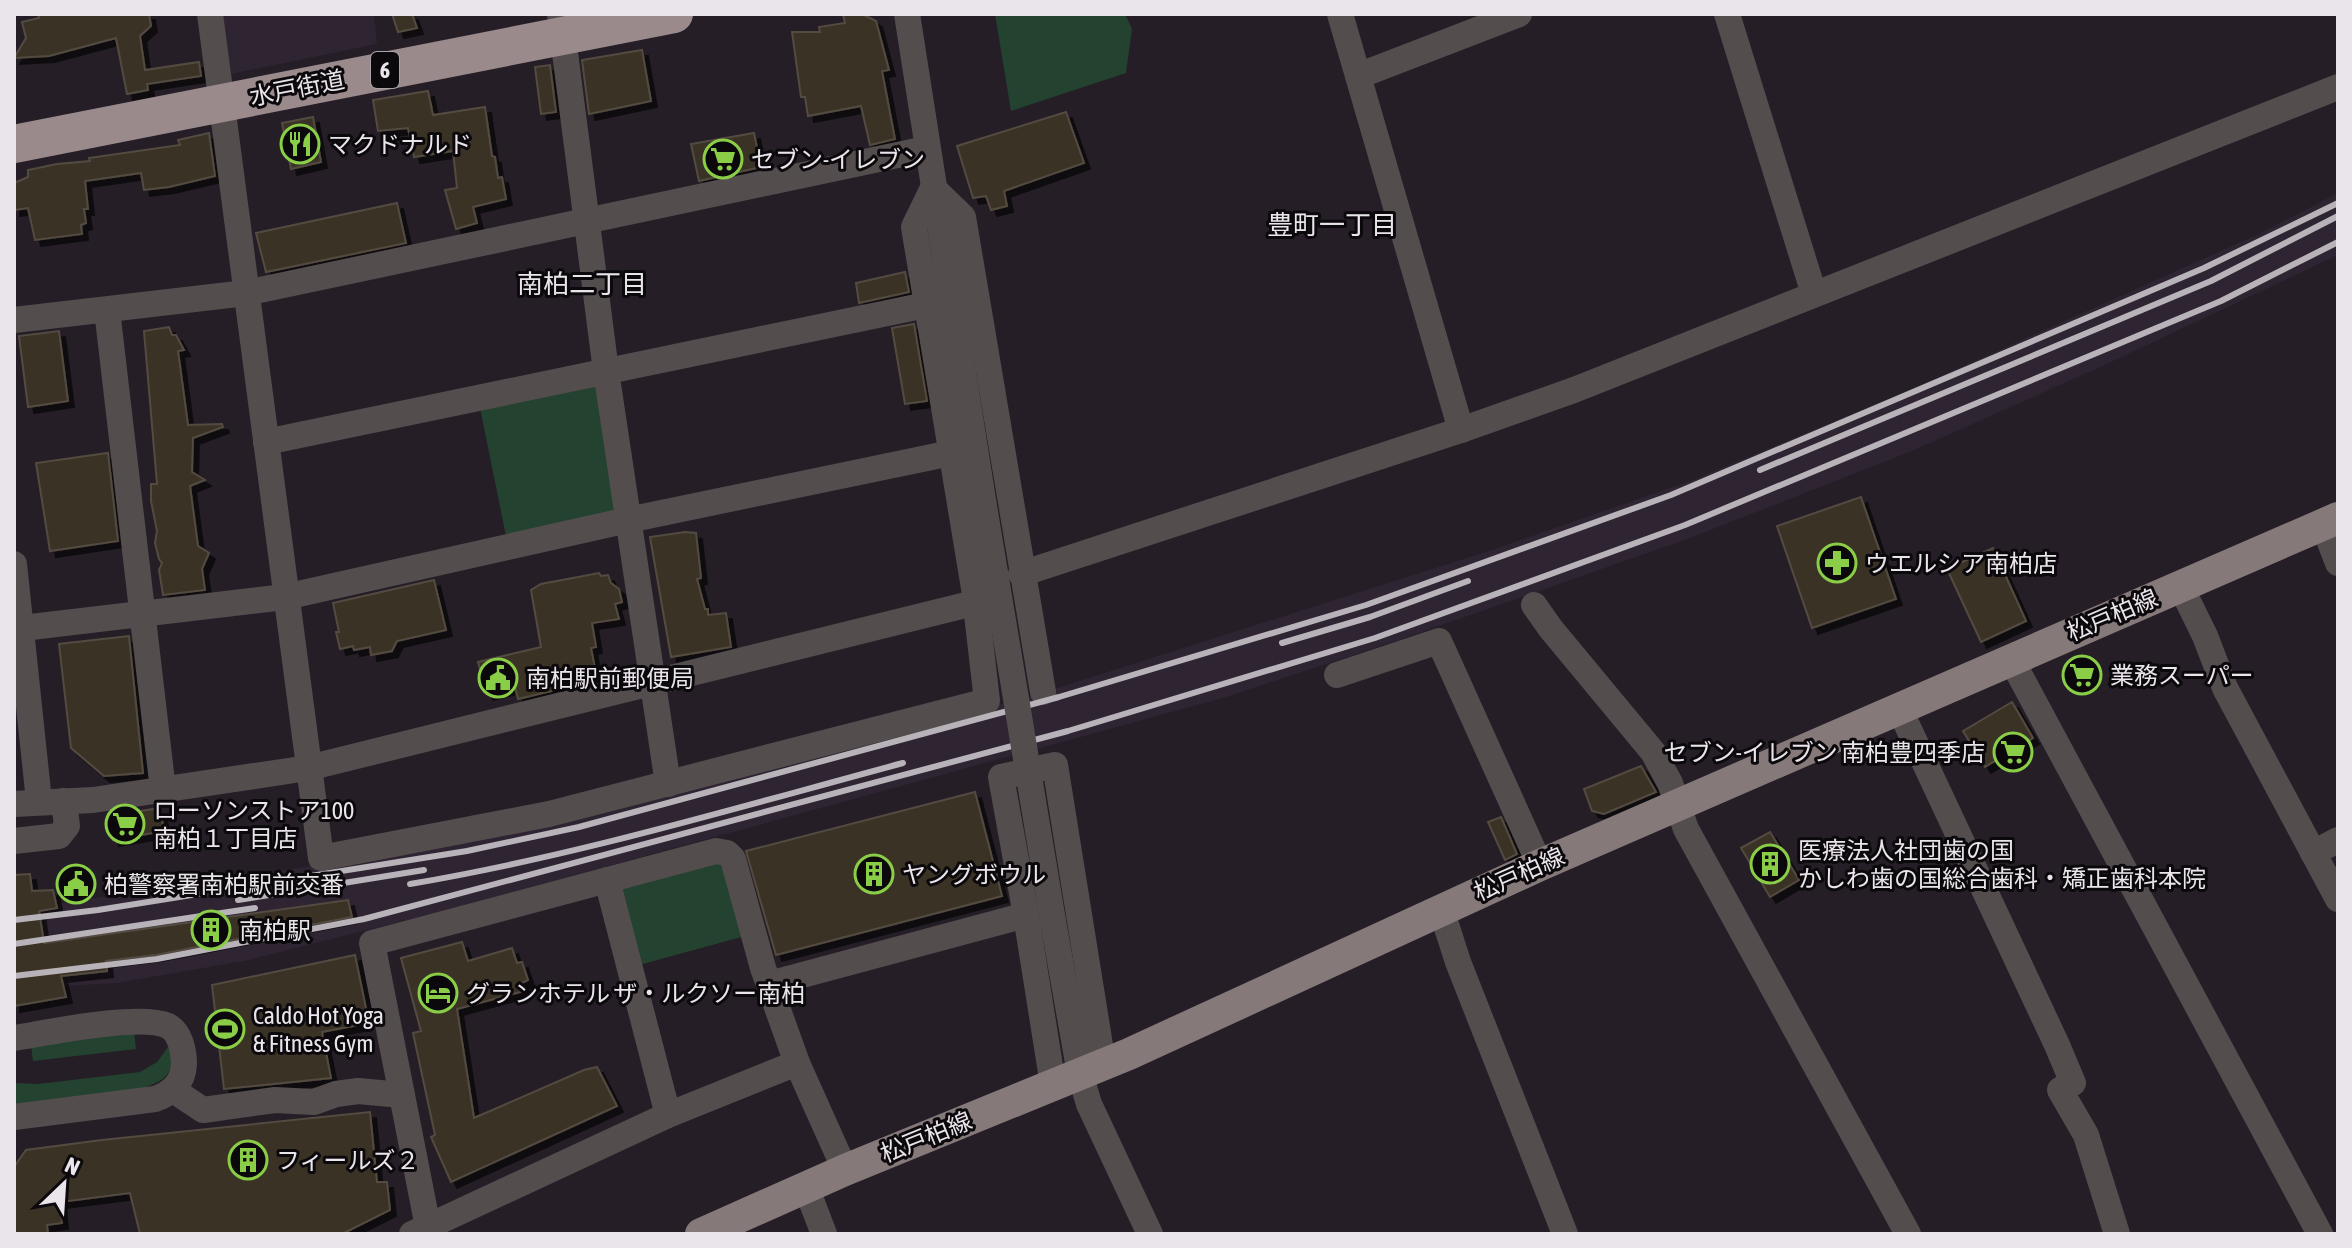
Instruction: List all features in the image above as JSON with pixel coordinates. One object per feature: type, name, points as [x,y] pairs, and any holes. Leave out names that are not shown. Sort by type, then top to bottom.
[{"type":"highway","name":"水戸街道","points":[[14,144],[222,103],[561,24],[674,14]]},
{"type":"main road","name":"松戸柏線","points":[[701,1234],[845,1170],[1242,1004],[1540,865],[2330,521]]},
{"type":"street","points":[[210,14],[321,858],[549,814],[987,701],[975,603],[914,227],[933,188]]},
{"type":"street","points":[[907,14],[926,149],[1079,1074]]},
{"type":"street","points":[[1340,14],[1461,430]]},
{"type":"street","points":[[1358,76],[1519,14]]},
{"type":"street","points":[[1727,14],[1814,294]]},
{"type":"street","points":[[561,24],[606,371],[668,784]]},
{"type":"street","points":[[39,802],[93,800],[308,768],[975,603],[1023,582],[1659,358],[2338,87]]},
{"type":"street","points":[[14,320],[246,293],[926,149]]},
{"type":"street","points":[[933,188],[963,217],[1043,692]]},
{"type":"street","points":[[266,442],[926,305]]},
{"type":"street","points":[[107,310],[163,790]]},
{"type":"street","points":[[18,629],[285,597],[628,520],[951,453]]},
{"type":"street","points":[[2330,521],[2338,563]]},
{"type":"street","points":[[14,564],[18,629],[39,802],[67,826],[59,836],[14,841]]},
{"type":"street","points":[[2180,585],[2205,636],[2225,688],[2338,899]]},
{"type":"street","points":[[1534,605],[1653,752],[1670,783],[1686,829],[1908,1234]]},
{"type":"street","points":[[1337,675],[1439,641],[1540,865]]},
{"type":"street","points":[[2011,659],[2320,1234]]},
{"type":"street","points":[[1899,708],[2073,1083],[2060,1090],[2086,1135],[2117,1234]]},
{"type":"street","points":[[1079,1074],[1075,890],[1055,765],[1001,777],[1025,909],[1079,1074],[1089,1104],[1150,1234]]},
{"type":"street","points":[[2313,853],[2338,840]]},
{"type":"street","points":[[797,1063],[668,1115],[420,1230],[402,1095],[372,943],[716,851],[727,853],[733,859],[769,984],[797,1063],[845,1170]]},
{"type":"street","points":[[607,880],[668,1115]]},
{"type":"street","points":[[769,984],[1025,909],[1075,890]]},
{"type":"street","points":[[1441,909],[1458,962],[1565,1234]]},
{"type":"street","points":[[14,1038],[99,1026],[156,1022],[170,1027],[181,1045],[184,1063],[180,1082],[173,1090],[155,1099],[14,1117]]},
{"type":"street","points":[[173,1090],[203,1110],[275,1100],[314,1102],[336,1094],[358,1091],[402,1095]]},
{"type":"street","points":[[806,1187],[824,1234]]},
{"type":"shaded area","points":[[221,14],[374,14],[377,44],[231,74]]},
{"type":"shaded area","points":[[2338,193],[2338,255],[1912,451],[1690,538],[1399,640],[1223,698],[459,907],[244,961],[117,983],[14,989],[14,910],[387,855],[1029,697],[1489,551],[1693,480],[1901,394],[2259,234]]},
{"type":"green space","points":[[995,14],[1125,14],[1132,29],[1126,73],[1011,111]]},
{"type":"green space","points":[[592,382],[601,388],[618,505],[611,516],[506,536],[480,408]]},
{"type":"green space","points":[[717,857],[726,864],[745,936],[639,965],[620,890]]},
{"type":"green space","points":[[134,1032],[136,1049],[33,1061],[31,1045]]},
{"type":"green space","points":[[168,1047],[174,1052],[169,1072],[150,1085],[14,1106],[14,1083],[38,1084],[140,1072],[157,1062]]},
{"type":"building","points":[[38,14],[149,14],[151,26],[140,36],[145,70],[199,62],[201,76],[147,84],[148,90],[127,94],[116,38],[49,56],[14,58],[26,38],[22,22],[39,18]]},
{"type":"building","points":[[392,14],[412,14],[417,28],[398,32]]},
{"type":"building","points":[[843,14],[862,14],[876,21],[889,70],[882,71],[895,139],[870,145],[861,106],[808,116],[805,97],[801,97],[792,32],[820,32],[819,27],[845,23]]},
{"type":"building","points":[[642,50],[651,101],[589,114],[582,60]]},
{"type":"building","points":[[550,65],[556,112],[541,114],[535,67]]},
{"type":"building","points":[[428,91],[433,115],[485,107],[492,156],[495,157],[498,178],[502,177],[506,199],[473,207],[477,223],[456,229],[445,190],[457,188],[453,151],[414,157],[408,128],[378,131],[373,100]]},
{"type":"building","points":[[1066,112],[1084,163],[1004,191],[1007,206],[991,210],[986,196],[973,198],[957,146]]},
{"type":"building","points":[[313,117],[321,162],[291,169],[282,123]]},
{"type":"building","points":[[209,133],[215,176],[144,190],[141,173],[85,181],[88,209],[84,209],[86,223],[81,225],[82,234],[35,240],[28,208],[14,210],[14,183],[28,177],[28,170],[180,145],[178,140]]},
{"type":"building","points":[[754,133],[761,167],[699,181],[691,144]]},
{"type":"building","points":[[397,203],[406,243],[266,272],[256,233]]},
{"type":"building","points":[[905,272],[909,292],[859,303],[856,283]]},
{"type":"building","points":[[914,324],[927,401],[905,404],[892,328]]},
{"type":"building","points":[[169,327],[184,350],[178,351],[188,425],[222,424],[223,427],[193,438],[192,472],[205,480],[190,486],[198,546],[209,553],[202,569],[205,590],[163,595],[159,570],[162,563],[155,543],[157,531],[151,501],[151,484],[157,484],[144,331]]},
{"type":"building","points":[[59,331],[68,401],[28,407],[19,336]]},
{"type":"building","points":[[108,453],[118,541],[50,551],[36,463]]},
{"type":"building","name":"ウエルシア南柏店","points":[[1861,497],[1896,599],[1812,628],[1777,526]]},
{"type":"building","points":[[696,533],[701,578],[697,579],[705,609],[708,609],[708,615],[726,613],[731,647],[671,657],[650,537]]},
{"type":"building","points":[[1993,548],[2026,621],[1981,642],[1947,569]]},
{"type":"building","points":[[599,573],[601,576],[608,575],[611,583],[619,589],[622,602],[615,604],[619,619],[592,623],[596,647],[591,648],[597,679],[518,699],[515,687],[487,694],[478,662],[541,647],[531,590],[541,584]]},
{"type":"building","points":[[434,580],[446,630],[397,641],[392,651],[371,655],[370,647],[340,649],[333,603]]},
{"type":"building","points":[[129,636],[143,773],[104,776],[71,748],[59,644]]},
{"type":"building","points":[[2012,702],[2033,738],[1985,767],[1963,731]]},
{"type":"building","points":[[1641,766],[1656,792],[1604,814],[1592,811],[1584,789]]},
{"type":"building","name":"ヤングボウル","points":[[975,792],[1002,896],[776,955],[746,851]]},
{"type":"building","points":[[160,808],[164,831],[113,840],[109,816]]},
{"type":"building","points":[[1501,817],[1517,854],[1505,860],[1488,822]]},
{"type":"building","name":"医療法人社団歯の国 かしわ歯の国総合歯科・矯正歯科本院","points":[[1770,832],[1799,880],[1770,897],[1741,848]]},
{"type":"building","name":"南柏駅","points":[[30,874],[32,891],[53,890],[57,908],[39,911],[44,943],[348,900],[352,917],[156,955],[106,961],[107,971],[61,976],[66,997],[14,1006],[14,875]]},
{"type":"building","points":[[462,942],[468,961],[512,948],[517,963],[522,962],[528,980],[522,983],[524,991],[457,1009],[474,1118],[597,1067],[617,1106],[451,1182],[431,1137],[435,1135],[413,1033],[421,1031],[401,958]]},
{"type":"building","points":[[355,955],[368,1018],[363,1019],[364,1024],[322,1032],[331,1078],[224,1089],[212,985]]},
{"type":"building","name":"フィールズ２","points":[[370,1112],[377,1182],[387,1182],[390,1210],[342,1234],[140,1234],[130,1193],[60,1202],[62,1223],[47,1225],[48,1234],[14,1234],[14,1167],[26,1150]]},
{"type":"railway","points":[[14,920],[98,910],[467,851],[579,827],[1059,697],[1366,605],[1671,495],[2204,268],[2338,203]]},
{"type":"railway","points":[[1760,470],[2211,281],[2338,216]]},
{"type":"railway","points":[[14,976],[157,959],[364,919],[1068,731],[1375,638],[1685,525],[2221,301],[2338,242]]},
{"type":"railway","points":[[1282,643],[1370,617],[1468,581]]},
{"type":"railway","points":[[410,884],[596,845],[903,763]]},
{"type":"railway","points":[[238,900],[424,870]]},
{"type":"railway","points":[[14,944],[255,908]]},
{"type":"place","name":"マクドナルド","points":[[300,144]]},
{"type":"place","name":"セブン-イレブン","points":[[723,159]]},
{"type":"place","name":"ウエルシア南柏店","points":[[1837,563]]},
{"type":"place","name":"業務スーパー","points":[[2082,675]]},
{"type":"place","name":"南柏駅前郵便局","points":[[498,678]]},
{"type":"place","name":"セブン-イレブン 南柏豊四季店","points":[[2013,752]]},
{"type":"place","name":"ローソンストア100 南柏１丁目店","points":[[125,824]]},
{"type":"place","name":"医療法人社団歯の国 かしわ歯の国総合歯科・矯正歯科本院","points":[[1770,864]]},
{"type":"place","name":"ヤングボウル","points":[[874,874]]},
{"type":"place","name":"柏警察署南柏駅前交番","points":[[76,884]]},
{"type":"place","name":"南柏駅","points":[[211,930]]},
{"type":"place","name":"グランホテル ザ・ルクソー南柏","points":[[438,993]]},
{"type":"place","name":"Caldo Hot Yoga & Fitness Gym","points":[[225,1029]]},
{"type":"place","name":"フィールズ２","points":[[248,1160]]},
{"type":"district","name":"豊町一丁目","points":[[1332,225]]},
{"type":"district","name":"南柏二丁目","points":[[582,284]]}]
